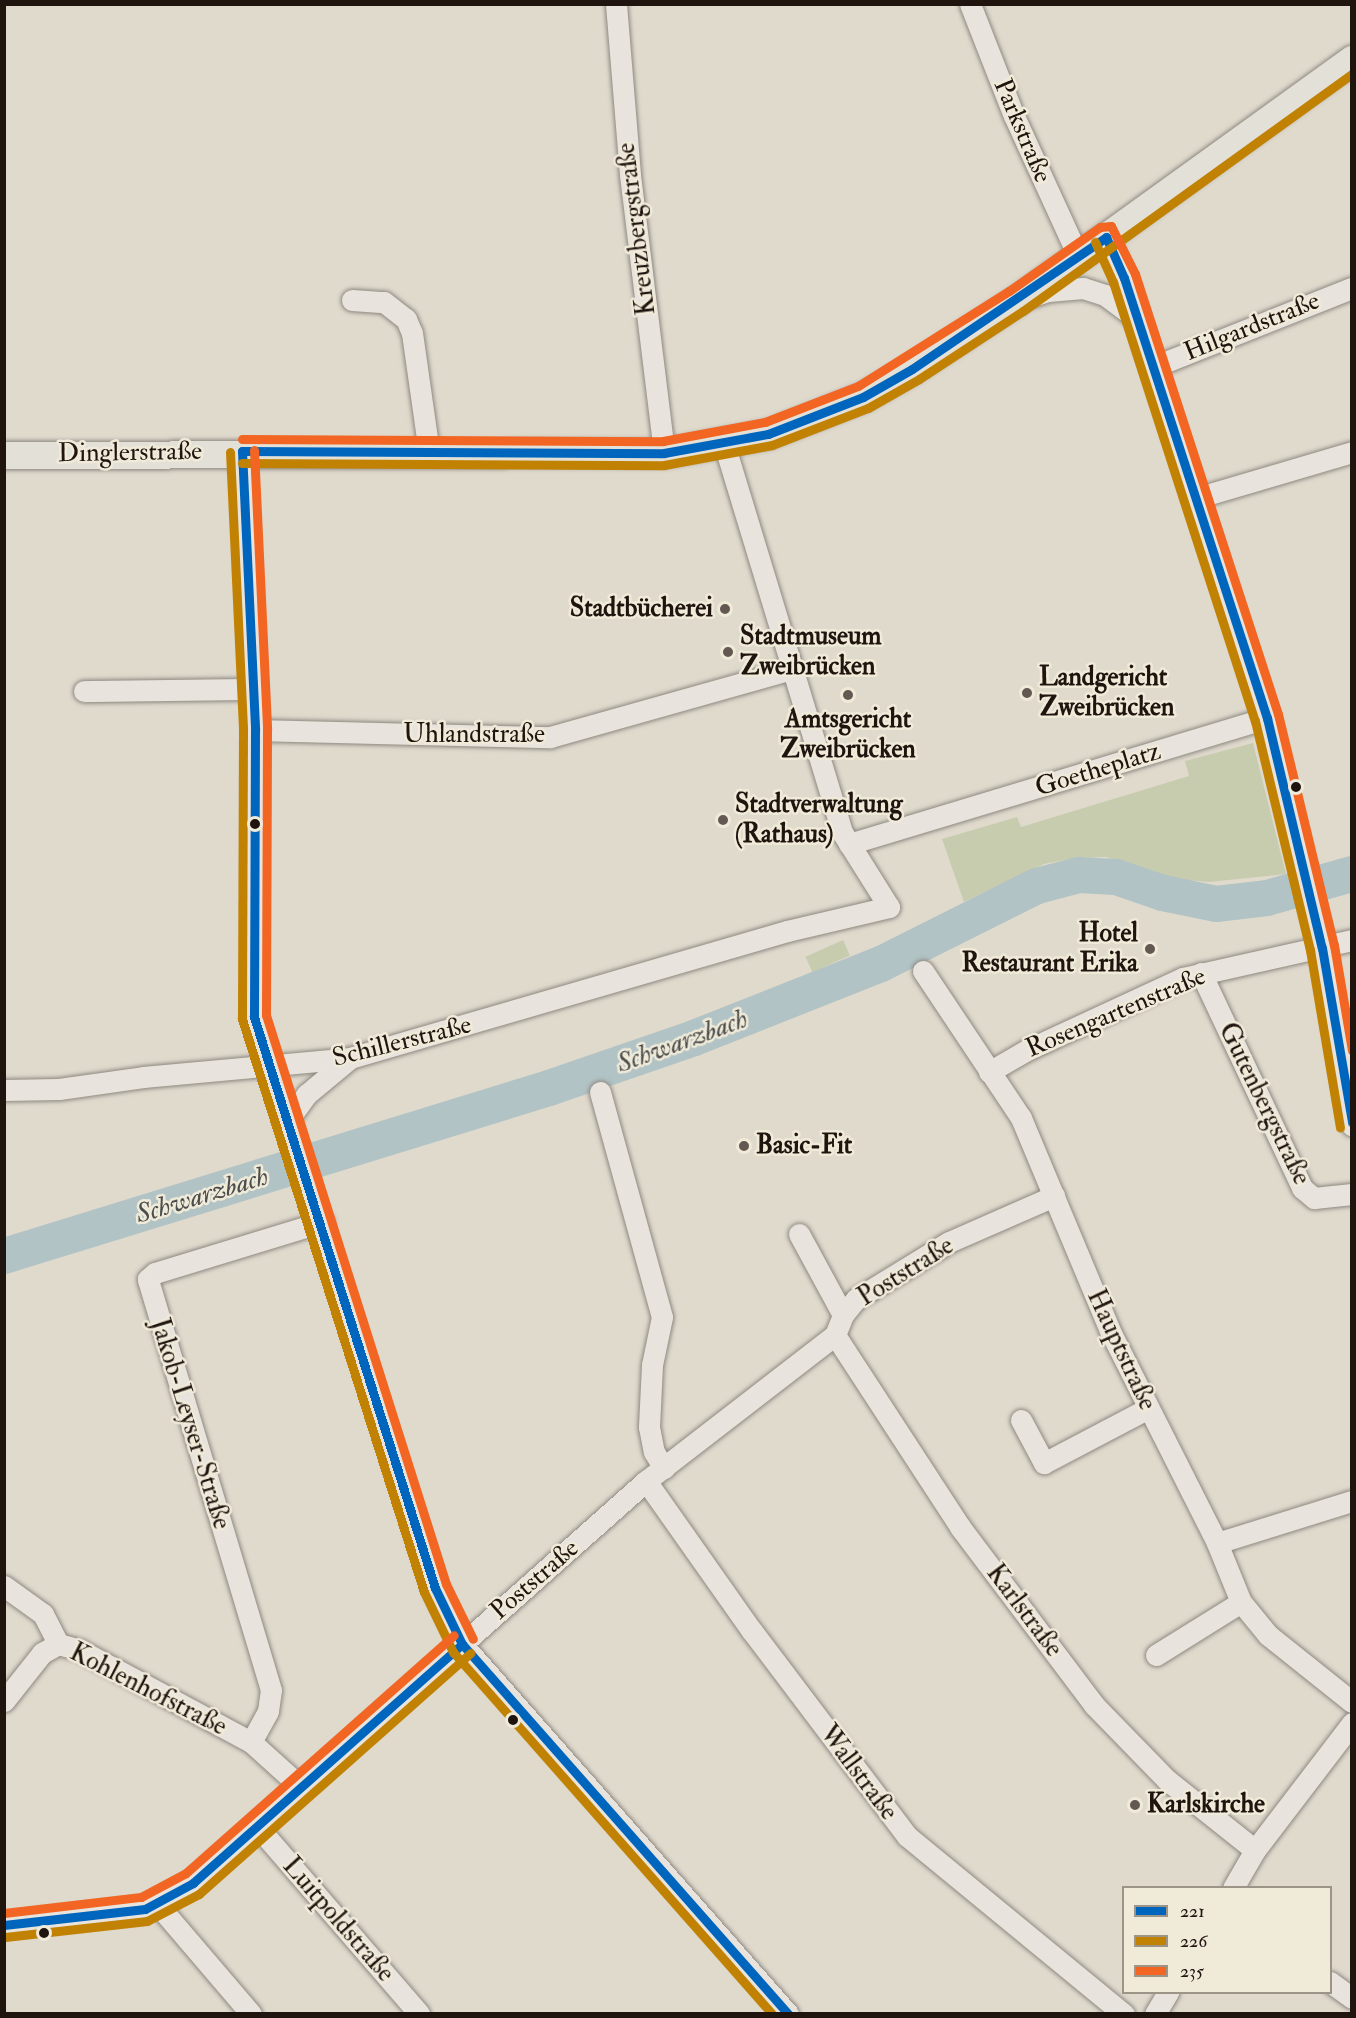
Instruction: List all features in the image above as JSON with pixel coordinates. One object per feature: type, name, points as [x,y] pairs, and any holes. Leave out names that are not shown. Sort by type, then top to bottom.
[{"type":"main road","name":"Dinglerstraße","points":[[4,454],[242,451],[664,453],[724,444],[768,434],[863,397],[1016,301],[1352,59]]},
{"type":"street","name":"Kreuzbergstraße","points":[[616,4],[630,175],[664,453]]},
{"type":"street","name":"Parkstraße","points":[[970,4],[1014,116],[1078,256]]},
{"type":"street","points":[[1106,237],[1153,367],[1267,718],[1322,948],[1352,1125]]},
{"type":"street","points":[[1016,301],[1048,291],[1083,288],[1105,295],[1136,318]]},
{"type":"street","name":"Hilgardstraße","points":[[1153,367],[1352,288]]},
{"type":"street","points":[[352,300],[384,302],[406,319],[412,333],[429,452]]},
{"type":"street","points":[[724,444],[821,768],[849,844]]},
{"type":"street","points":[[242,451],[255,730],[252,997],[259,1038],[322,1222],[418,1536],[448,1619],[462,1644],[788,2013]]},
{"type":"street","points":[[1196,498],[1352,452]]},
{"type":"street","name":"Uhlandstraße","points":[[255,730],[550,737],[792,669]]},
{"type":"street","points":[[84,692],[254,689]]},
{"type":"street","name":"Goetheplatz","points":[[849,844],[1267,718]]},
{"type":"street","name":"Schillerstraße","points":[[4,1090],[270,1068],[350,1058],[787,931],[889,907],[849,844]]},
{"type":"street","name":"Rosengartenstraße","points":[[989,1072],[1027,1050],[1201,973],[1352,940]]},
{"type":"street","name":"Hauptstraße","points":[[923,971],[1021,1118],[1147,1409],[1217,1542],[1241,1602],[1268,1635],[1352,1702]]},
{"type":"street","name":"Gutenbergstraße","points":[[1201,973],[1302,1188],[1314,1198],[1352,1194]]},
{"type":"street","points":[[289,1123],[315,1087],[350,1058]]},
{"type":"street","points":[[600,1092],[662,1317],[652,1365],[649,1426],[654,1452],[664,1468]]},
{"type":"street","name":"Poststraße","points":[[4,1925],[92,1917],[158,1905],[193,1883],[646,1481],[835,1335],[843,1315],[878,1283],[949,1242],[1054,1196]]},
{"type":"street","name":"Jakob-Leyser-Straße","points":[[251,1742],[268,1711],[271,1690],[148,1279],[155,1272],[322,1222]]},
{"type":"street","points":[[799,1234],[843,1315]]},
{"type":"street","name":"Karlstraße","points":[[835,1335],[915,1462],[1094,1706],[1167,1780],[1255,1850]]},
{"type":"street","points":[[1021,1420],[1044,1463],[1147,1409]]},
{"type":"street","name":"Wallstraße","points":[[646,1481],[746,1623],[907,1836],[1124,2013]]},
{"type":"street","points":[[1217,1542],[1352,1501]]},
{"type":"street","name":"Kohlenhofstraße","points":[[4,1586],[43,1614],[58,1644],[80,1650],[251,1742],[301,1787]]},
{"type":"street","points":[[1156,1655],[1241,1602]]},
{"type":"street","points":[[4,1701],[42,1653],[58,1644]]},
{"type":"street","points":[[1234,1886],[1255,1850],[1352,1723]]},
{"type":"street","name":"Luitpoldstraße","points":[[257,1826],[419,2013]]},
{"type":"street","points":[[158,1905],[251,2013]]},
{"type":"street","points":[[1332,1983],[1352,1998]]},
{"type":"street","points":[[1155,2013],[1167,1994]]},
{"type":"green space","points":[[1253,743],[1286,874],[1209,882],[1174,879],[1106,857],[1076,858],[1044,864],[964,902],[942,839],[1017,817],[1021,827],[1189,776],[1185,761]]},
{"type":"green space","points":[[843,940],[850,956],[812,972],[806,957]]},
{"type":"waterway","name":"Schwarzbach","points":[[4,1256],[549,1088],[694,1038],[881,964],[1037,886],[1079,875],[1116,877],[1163,893],[1216,904],[1267,898],[1352,874]]},
{"type":"transit line","name":"226","points":[[242,463],[664,465],[772,445],[868,408],[919,379],[1023,311],[1352,74]]},
{"type":"transit line","name":"235","points":[[242,439],[663,441],[765,422],[858,386],[1009,291],[1100,227],[1111,226],[1135,274],[1278,714],[1334,945],[1352,1050]]},
{"type":"transit line","name":"221","points":[[242,451],[664,453],[768,434],[863,397],[912,369],[1106,237],[1124,278],[1267,718],[1322,948],[1352,1122]]},
{"type":"transit line","name":"226","points":[[1095,242],[1113,282],[1255,721],[1310,950],[1340,1127]]},
{"type":"transit line","name":"235","points":[[254,450],[267,730],[266,1015],[446,1584],[473,1639]]},
{"type":"transit line","name":"221","points":[[242,451],[255,730],[254,1017],[435,1588],[462,1644],[788,2014]]},
{"type":"transit line","name":"226","points":[[230,452],[243,730],[242,1019],[424,1592],[453,1652],[772,2014]]},
{"type":"transit line","name":"235","points":[[4,1913],[141,1897],[186,1873],[454,1635]]},
{"type":"transit line","name":"221","points":[[4,1925],[145,1909],[193,1883],[462,1644]]},
{"type":"transit line","name":"226","points":[[5,1937],[147,1921],[199,1894],[470,1653]]},
{"type":"place","name":"Stadtbücherei","points":[[725,609]]},
{"type":"place","name":"Stadtmuseum Zweibrücken","points":[[728,652]]},
{"type":"place","name":"Landgericht Zweibrücken","points":[[1027,693]]},
{"type":"place","name":"Amtsgericht Zweibrücken","points":[[848,695]]},
{"type":"place","name":"Stadtverwaltung (Rathaus)","points":[[723,820]]},
{"type":"place","name":"Hotel Restaurant Erika","points":[[1150,949]]},
{"type":"place","name":"Basic-Fit","points":[[744,1146]]},
{"type":"place","name":"Karlskirche","points":[[1135,1805]]}]
